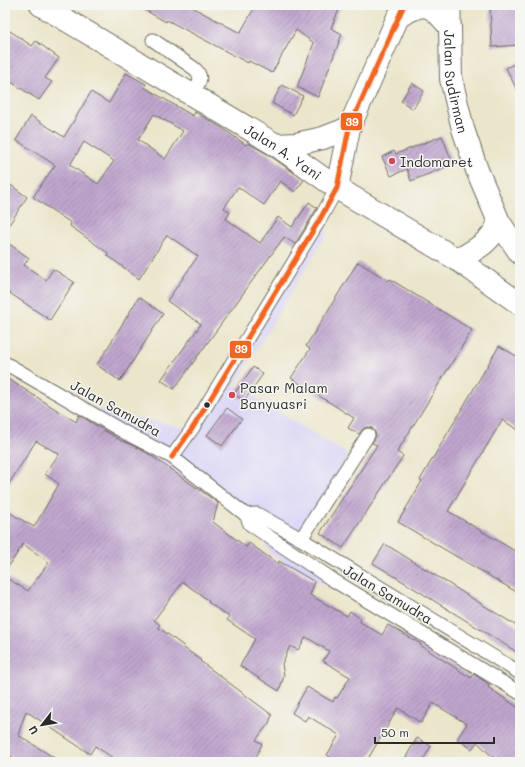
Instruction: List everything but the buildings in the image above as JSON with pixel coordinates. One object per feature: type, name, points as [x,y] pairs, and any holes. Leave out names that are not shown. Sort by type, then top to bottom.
[{"type":"highway","name":"Jalan A. Yani","points":[[41,5],[64,11],[192,95],[276,145],[336,188],[458,260],[520,304]]},
{"type":"highway","points":[[336,188],[349,128],[401,11],[421,5],[426,6],[436,11],[450,27]]},
{"type":"highway","name":"Jalan Sudirman","points":[[450,27],[451,79],[457,109],[477,170],[499,222]]},
{"type":"highway","points":[[276,145],[296,144],[323,138],[349,128]]},
{"type":"highway","points":[[499,222],[520,253]]},
{"type":"highway","points":[[458,260],[488,240],[495,232],[499,222]]},
{"type":"main road","name":"Jalan Sudirman","points":[[450,5],[450,27]]},
{"type":"street","points":[[153,40],[200,73],[200,78],[192,95]]},
{"type":"street","points":[[172,457],[196,422],[320,219],[336,188]]},
{"type":"street","name":"Jalan Samudra","points":[[5,363],[124,432],[172,457],[246,515],[250,524],[333,580],[520,693]]},
{"type":"street","points":[[301,538],[368,435]]},
{"type":"street","name":"Jalan Samudra","points":[[246,515],[257,514],[301,538],[520,673]]},
{"type":"shaded area","name":"Pasar Malam Banyuasri","points":[[320,219],[328,232],[235,385],[349,455],[294,546],[299,552],[332,571],[324,585],[271,554],[253,523],[79,406],[192,429]]},
{"type":"transit line","name":"39","points":[[172,457],[192,429],[320,219],[337,188],[349,128],[404,5]]},
{"type":"place","name":"Indomaret","points":[[392,161]]},
{"type":"place","name":"Pasar Malam Banyuasri","points":[[232,395]]}]
